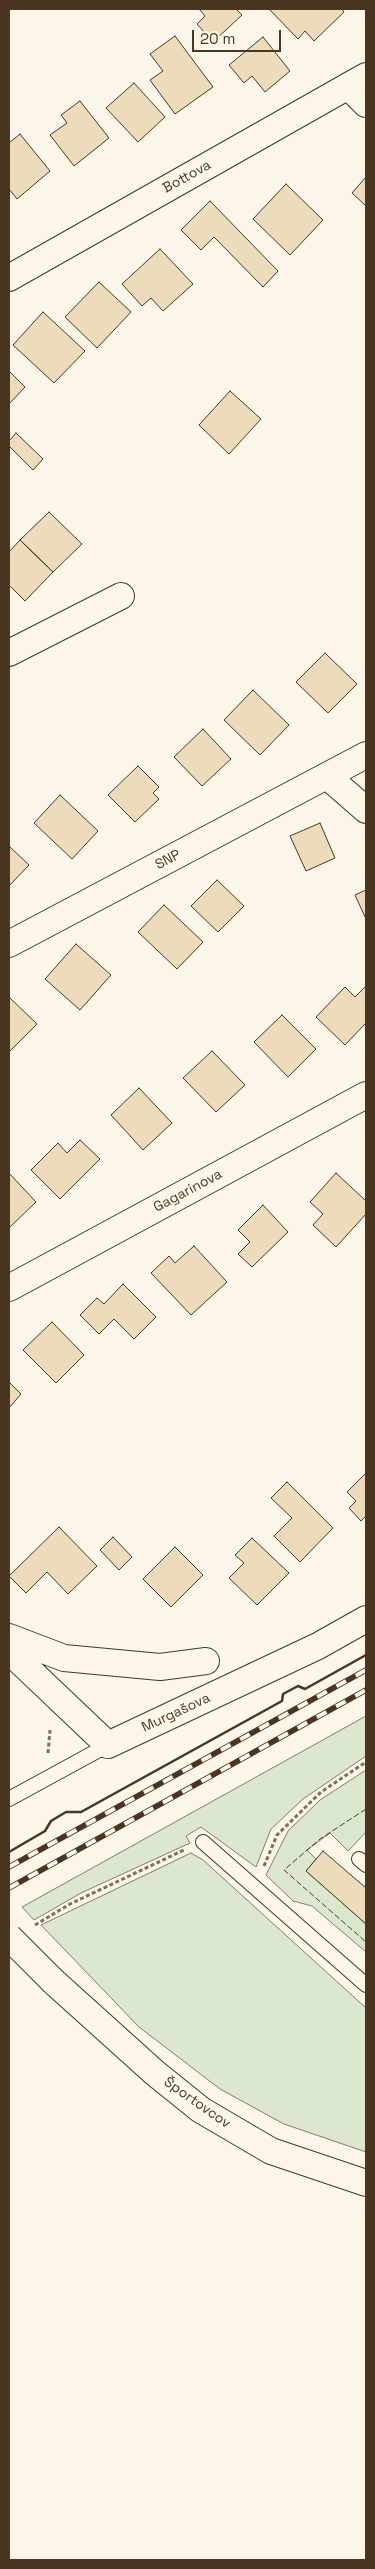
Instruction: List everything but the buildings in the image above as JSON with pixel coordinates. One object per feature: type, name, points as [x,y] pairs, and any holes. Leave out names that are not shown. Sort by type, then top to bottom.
[{"type":"street","name":"Bottova","points":[[9,278],[360,89]]},
{"type":"street","points":[[9,653],[121,596]]},
{"type":"street","name":"SNP","points":[[9,944],[366,755]]},
{"type":"street","points":[[327,776],[366,810]]},
{"type":"street","name":"Gagarinova","points":[[9,1288],[366,1095]]},
{"type":"street","name":"Murgašova","points":[[108,1746],[318,1646],[366,1620]]},
{"type":"street","points":[[9,1637],[64,1658],[160,1667],[206,1662]]},
{"type":"street","points":[[9,1651],[108,1746]]},
{"type":"street","name":"Športovcov","points":[[20,1932],[54,1982],[155,2073],[201,2110],[271,2151],[366,2183]]},
{"type":"lane","points":[[9,1799],[108,1746]]},
{"type":"lane","points":[[202,1842],[366,1984]]},
{"type":"path","points":[[45,1758],[49,1752],[49,1726]]},
{"type":"path","points":[[256,1888],[277,1835],[322,1792],[366,1762]]},
{"type":"path","points":[[20,1932],[70,1904],[202,1842]]},
{"type":"green space","points":[[366,1716],[366,1756],[303,1799],[271,1829],[256,1867],[201,1827],[186,1836],[190,1843],[81,1893],[34,1920],[22,1907]]},
{"type":"green space","points":[[366,1770],[366,1832],[348,1851],[330,1833],[307,1850],[316,1859],[306,1871],[366,1924],[366,1952],[312,1906],[293,1901],[266,1875],[288,1831],[320,1800]]},
{"type":"green space","points":[[191,1853],[203,1860],[366,2008],[366,2152],[284,2124],[220,2089],[139,2027],[41,1925]]},
{"type":"railway","points":[[9,1867],[366,1670]]},
{"type":"railway","points":[[9,1888],[366,1690]]},
{"type":"fence","points":[[366,1809],[320,1839],[284,1870],[366,1942]]},
{"type":"wall","points":[[9,1852],[45,1831],[51,1821],[66,1812],[81,1812],[282,1701],[283,1694],[298,1686],[305,1689],[366,1655]]}]
